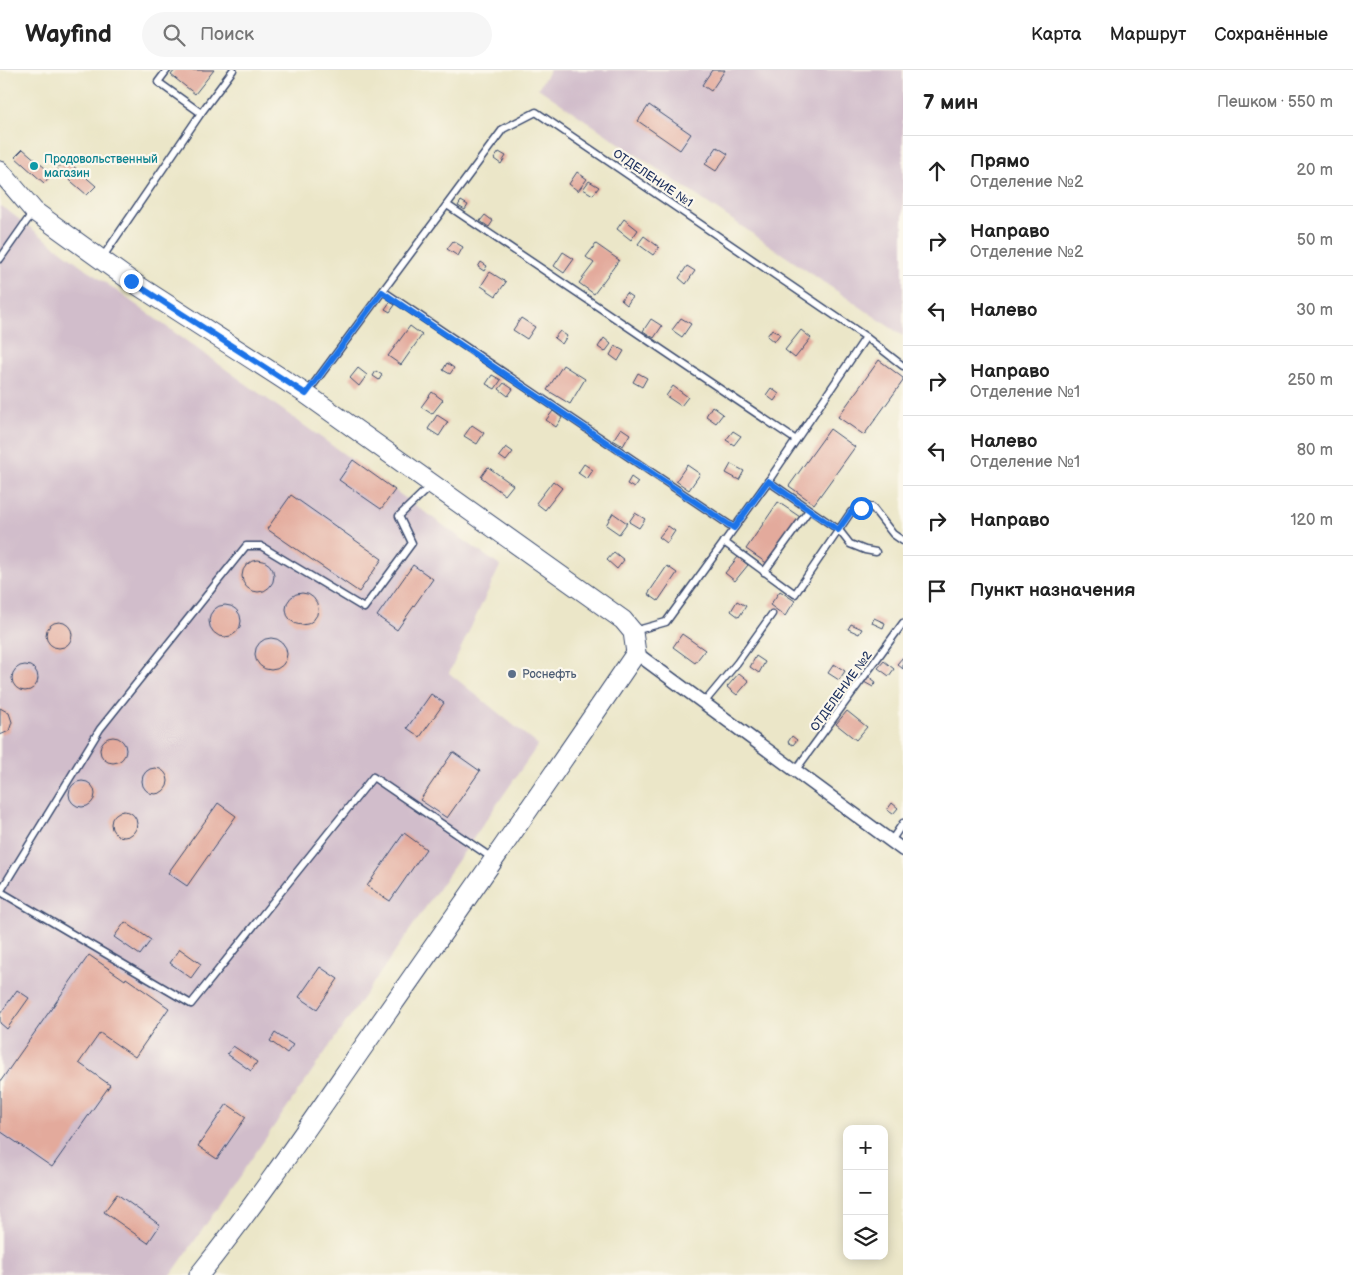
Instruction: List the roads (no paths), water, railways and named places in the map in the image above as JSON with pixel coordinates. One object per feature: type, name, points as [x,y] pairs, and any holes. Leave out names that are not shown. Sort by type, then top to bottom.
[{"type":"main road","points":[[3,180],[34,211],[131,281],[306,394],[623,620],[633,632],[636,654],[238,1225],[199,1275]]},
{"type":"street","points":[[636,654],[903,850]]},
{"type":"lane","points":[[167,70],[158,82],[201,113]]},
{"type":"lane","points":[[102,259],[201,113],[233,70]]},
{"type":"lane","name":"ОТДЕЛЕНИЕ №1","points":[[306,394],[503,129],[536,112],[866,337]]},
{"type":"lane","points":[[447,205],[796,440]]},
{"type":"lane","points":[[0,259],[34,211]]},
{"type":"lane","points":[[382,292],[734,528]]},
{"type":"lane","points":[[633,632],[666,622],[768,481],[866,337],[903,366]]},
{"type":"lane","points":[[768,481],[838,530],[850,544],[876,552]]},
{"type":"lane","points":[[432,484],[399,516],[412,543],[364,608],[261,546],[246,546],[100,729],[0,892],[191,1004],[373,777],[494,860]]},
{"type":"lane","points":[[724,542],[795,594],[851,512],[861,508],[872,507],[893,534],[903,541]]},
{"type":"lane","points":[[764,572],[809,510]]},
{"type":"lane","points":[[703,704],[737,663],[772,614]]},
{"type":"lane","name":"ОТДЕЛЕНИЕ №2","points":[[796,771],[903,623]]},
{"type":"lane","points":[[891,841],[903,823]]},
{"type":"place","name":"Продовольственный магазин","points":[[34,166]]},
{"type":"place","name":"Роснефть","points":[[512,674]]}]
